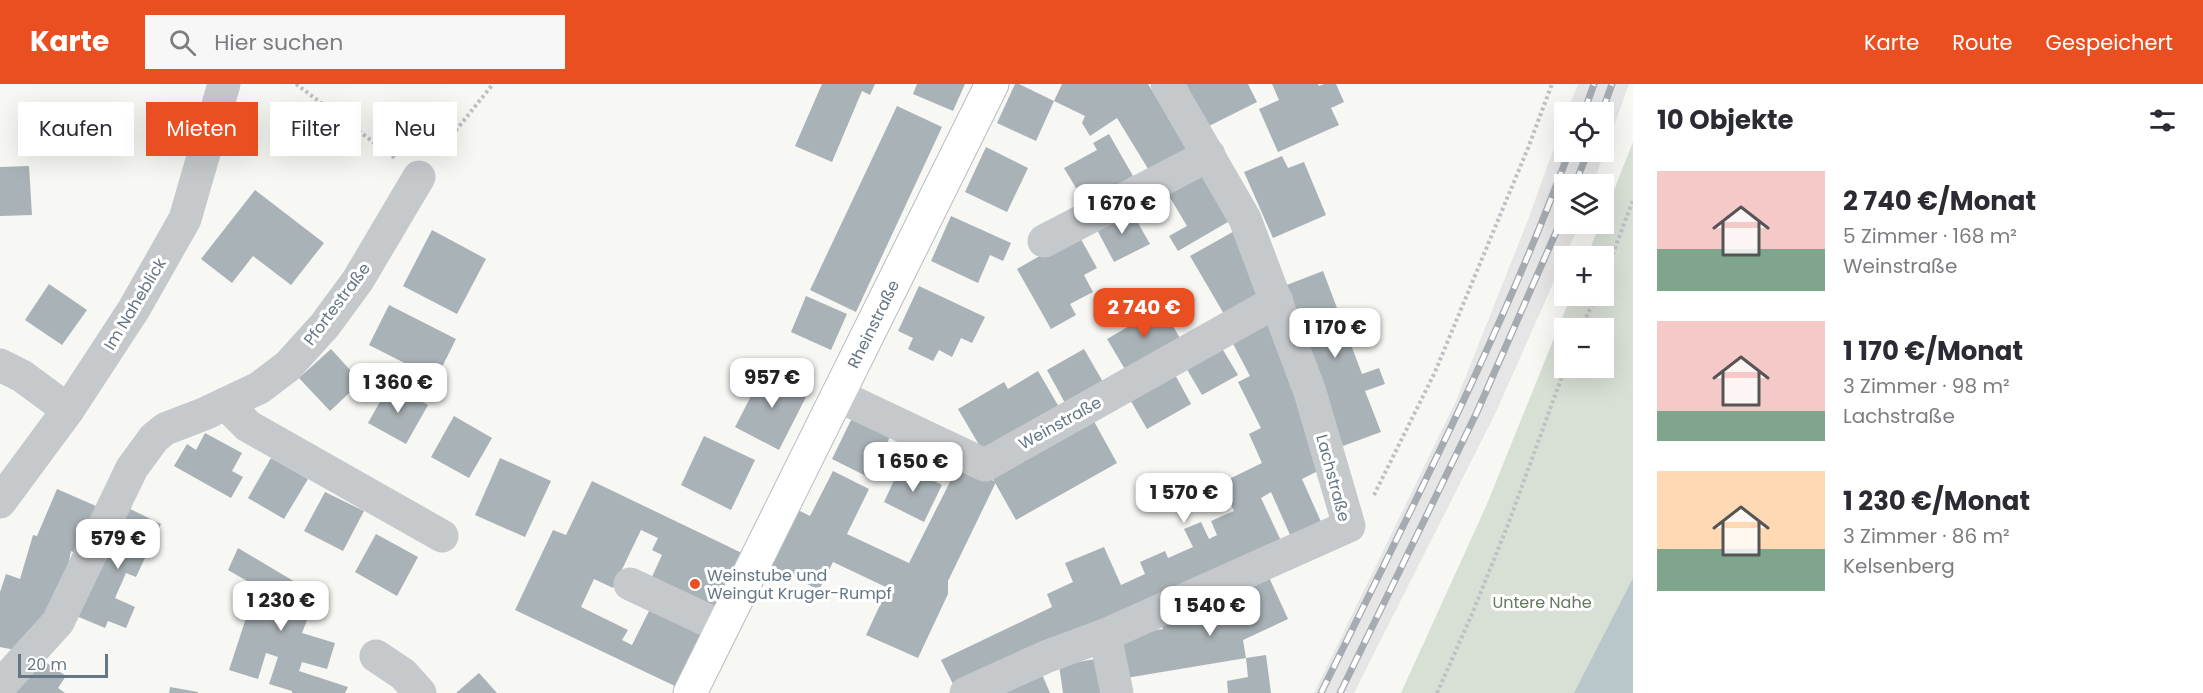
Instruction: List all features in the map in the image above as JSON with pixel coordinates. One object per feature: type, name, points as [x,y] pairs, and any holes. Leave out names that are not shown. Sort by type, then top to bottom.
[{"type":"main road","name":"Rheinstraße","points":[[690,693],[992,84]]},
{"type":"street","name":"Im Naheblick","points":[[0,502],[68,410],[134,309],[185,219],[224,84]]},
{"type":"street","name":"Lachstraße","points":[[966,693],[1048,656],[1105,635],[1349,526],[1310,392],[1245,219],[1167,84]]},
{"type":"street","points":[[1044,241],[1209,154]]},
{"type":"street","name":"Pfortestraße","points":[[0,686],[58,622],[132,468],[144,450],[165,429],[260,388],[288,366],[325,325],[358,280],[419,177]]},
{"type":"street","name":"Weinstraße","points":[[837,394],[985,465],[1277,301]]},
{"type":"street","points":[[0,365],[22,376],[68,410]]},
{"type":"street","points":[[226,404],[248,426],[442,536]]},
{"type":"street","points":[[630,584],[722,627]]},
{"type":"street","points":[[1105,635],[1117,693]]},
{"type":"street","points":[[376,656],[405,687]]},
{"type":"path","points":[[296,84],[419,177],[493,84]]},
{"type":"path","points":[[1349,526],[1369,503],[1436,372],[1552,84]]},
{"type":"path","points":[[1614,250],[1633,200]]},
{"type":"path","points":[[1437,693],[1509,522],[1560,378]]},
{"type":"shaded area","points":[[1578,84],[1629,84],[1614,126],[1614,102],[1571,102]]},
{"type":"shaded area","points":[[1554,148],[1554,162],[1601,162],[1597,174],[1554,174],[1554,234],[1575,234],[1570,246],[1554,246],[1554,281],[1495,414],[1354,693],[1314,693],[1456,401],[1528,220]]},
{"type":"shaded area","points":[[1633,578],[1633,693],[1574,693]]},
{"type":"green space","name":"Untere Nahe","points":[[1633,142],[1633,693],[1401,693],[1487,504],[1554,338],[1554,378],[1614,378],[1614,318],[1562,318],[1567,306],[1614,306],[1614,246],[1591,246],[1596,234],[1614,234],[1614,190]]},
{"type":"building","points":[[822,84],[875,84],[870,95],[862,91],[832,162],[795,146]]},
{"type":"building","points":[[917,84],[965,84],[953,111],[913,94]]},
{"type":"building","points":[[1015,84],[1054,101],[1036,141],[997,123]]},
{"type":"building","points":[[1062,84],[1148,84],[1188,149],[1150,172],[1117,118],[1090,136],[1082,123],[1085,116],[1054,101]]},
{"type":"building","points":[[1186,84],[1248,84],[1257,102],[1207,127]]},
{"type":"building","points":[[1272,84],[1318,84],[1319,86],[1336,84],[1344,102],[1331,108],[1339,125],[1278,152],[1259,109],[1279,100]]},
{"type":"building","points":[[897,106],[942,127],[856,312],[810,290]]},
{"type":"building","points":[[1109,134],[1133,176],[1085,203],[1064,168],[1097,150],[1093,143]]},
{"type":"building","points":[[986,147],[1028,168],[1007,212],[965,192]]},
{"type":"building","points":[[1282,156],[1288,168],[1304,162],[1326,215],[1273,238],[1244,172]]},
{"type":"building","points":[[29,166],[32,215],[0,216],[0,167]]},
{"type":"building","points":[[1204,169],[1233,219],[1178,251],[1169,236],[1187,226],[1166,191]]},
{"type":"building","points":[[255,190],[324,243],[291,285],[253,256],[232,283],[201,259]]},
{"type":"building","points":[[1129,207],[1150,244],[1114,262],[1095,226]]},
{"type":"building","points":[[951,216],[1011,243],[1003,261],[990,255],[978,283],[931,261]]},
{"type":"building","points":[[1238,229],[1266,290],[1224,314],[1190,256]]},
{"type":"building","points":[[432,230],[486,259],[457,314],[403,286]]},
{"type":"building","points":[[1078,234],[1097,268],[1084,275],[1093,292],[1070,304],[1076,315],[1051,329],[1017,269]]},
{"type":"building","points":[[1323,271],[1362,374],[1379,368],[1385,384],[1365,391],[1381,432],[1343,446],[1284,286]]},
{"type":"building","points":[[49,284],[87,310],[62,345],[25,320]]},
{"type":"building","points":[[919,286],[985,317],[972,343],[961,338],[952,357],[939,350],[933,361],[908,349],[913,338],[898,331]]},
{"type":"building","points":[[806,296],[847,314],[831,350],[791,332]]},
{"type":"building","points":[[389,305],[456,339],[436,379],[369,345]]},
{"type":"building","points":[[1162,307],[1181,340],[1126,371],[1107,339]]},
{"type":"building","points":[[1275,315],[1320,470],[1302,479],[1322,524],[1291,537],[1271,492],[1261,498],[1282,543],[955,688],[941,660],[1052,607],[1047,594],[1073,582],[1065,563],[1104,547],[1121,585],[1145,574],[1140,562],[1165,551],[1168,558],[1193,547],[1184,529],[1201,522],[1209,539],[1217,535],[1211,521],[1234,511],[1221,483],[1262,463],[1249,434],[1261,428],[1238,382],[1250,376],[1231,340]]},
{"type":"building","points":[[1220,345],[1238,375],[1202,395],[1185,366]]},
{"type":"building","points":[[331,349],[361,382],[330,411],[299,378]]},
{"type":"building","points":[[1084,349],[1103,382],[1065,403],[1047,370]]},
{"type":"building","points":[[765,369],[809,391],[779,450],[735,427]]},
{"type":"building","points":[[1038,371],[1059,407],[982,450],[958,409],[1004,382],[1008,389]]},
{"type":"building","points":[[1173,371],[1191,404],[1147,429],[1128,396]]},
{"type":"building","points":[[390,384],[428,405],[406,444],[368,423]]},
{"type":"building","points":[[1090,414],[1117,463],[1016,520],[989,472]]},
{"type":"building","points":[[454,416],[492,438],[469,478],[431,457]]},
{"type":"building","points":[[853,416],[891,435],[870,478],[832,459]]},
{"type":"building","points":[[205,433],[242,453],[232,471],[243,477],[231,498],[174,466],[187,444],[196,450]]},
{"type":"building","points":[[704,436],[755,460],[731,510],[681,485]]},
{"type":"building","points":[[271,458],[308,479],[284,519],[248,498]]},
{"type":"building","points":[[500,458],[551,481],[525,537],[475,515]]},
{"type":"building","points":[[959,464],[996,482],[948,581],[948,594],[918,658],[866,635],[888,588],[833,562],[819,590],[770,565],[798,510],[810,516],[833,471],[869,489],[847,534],[909,563]]},
{"type":"building","points":[[901,465],[942,485],[924,522],[884,502]]},
{"type":"building","name":"Weinstube und Weingut Kruger-Rumpf","points":[[592,481],[744,554],[717,611],[651,579],[662,555],[652,550],[658,538],[641,530],[613,588],[594,579],[581,607],[628,630],[622,640],[632,645],[655,599],[707,624],[677,687],[515,610],[553,530],[566,535]]},
{"type":"building","points":[[57,489],[96,506],[75,553],[71,551],[63,592],[15,650],[0,647],[0,592],[6,574],[20,579],[33,535],[37,536]]},
{"type":"building","points":[[325,492],[364,511],[343,551],[304,531]]},
{"type":"building","points":[[124,506],[161,524],[136,577],[126,573],[115,598],[135,607],[126,628],[108,621],[105,628],[74,615]]},
{"type":"building","points":[[376,534],[418,557],[397,596],[355,572]]},
{"type":"building","points":[[238,548],[317,595],[302,633],[335,643],[327,669],[302,662],[299,671],[348,687],[345,693],[292,693],[292,691],[269,684],[278,657],[266,653],[258,679],[229,670],[247,615],[262,620],[271,595],[228,570]]},
{"type":"building","points":[[1268,575],[1288,619],[1243,640],[1246,658],[1126,678],[1119,636],[1163,629],[1161,622]]},
{"type":"building","points":[[1266,655],[1271,693],[1228,693],[1227,681],[1248,677],[1246,658]]},
{"type":"building","points":[[38,657],[66,676],[58,688],[65,693],[14,693]]},
{"type":"building","points":[[1096,659],[1102,693],[1063,693],[1059,665]]},
{"type":"building","points":[[1041,672],[1050,693],[997,693]]},
{"type":"building","points":[[479,673],[497,693],[456,693]]},
{"type":"building","points":[[170,687],[198,692],[198,693],[169,693]]},
{"type":"railway","points":[[1588,102],[1594,84]]},
{"type":"railway","points":[[1606,102],[1612,84]]},
{"type":"railway","points":[[1321,693],[1452,426],[1513,290],[1565,162]]},
{"type":"railway","points":[[1579,174],[1584,162]]},
{"type":"railway","points":[[1340,693],[1477,412],[1555,234]]},
{"type":"place","name":"Weinstube und Weingut Kruger-Rumpf","points":[[695,584]]}]
